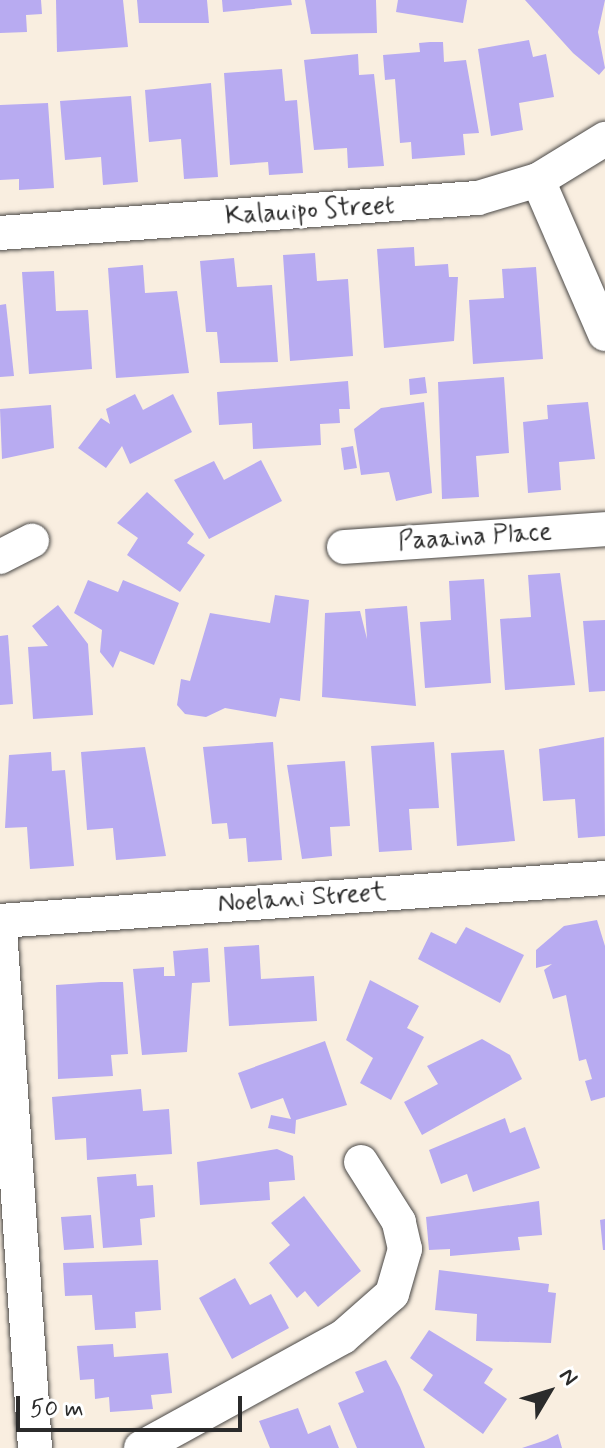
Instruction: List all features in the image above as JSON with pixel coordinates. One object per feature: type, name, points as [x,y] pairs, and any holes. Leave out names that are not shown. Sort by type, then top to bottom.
[{"type":"street","name":"Kalauipo Street","points":[[0,233],[432,204],[538,180],[605,139]]},
{"type":"street","points":[[538,180],[605,334]]},
{"type":"street","name":"Paaaina Place","points":[[344,547],[605,529]]},
{"type":"street","points":[[0,557],[32,541]]},
{"type":"street","name":"Noelani Street","points":[[0,921],[605,878]]},
{"type":"street","points":[[0,929],[35,1448]]},
{"type":"street","points":[[141,1448],[343,1337],[392,1294],[405,1249],[399,1222],[361,1162]]},
{"type":"building","points":[[0,0],[41,0],[42,14],[26,15],[27,32],[0,33]]},
{"type":"building","points":[[56,0],[123,0],[128,47],[57,52]]},
{"type":"building","points":[[137,0],[207,0],[209,23],[139,23]]},
{"type":"building","points":[[222,0],[291,0],[292,5],[223,12]]},
{"type":"building","points":[[305,0],[376,0],[377,33],[311,34]]},
{"type":"building","points":[[398,0],[467,0],[463,23],[396,12]]},
{"type":"building","points":[[525,0],[605,0],[598,32],[605,68],[599,75],[573,53]]},
{"type":"building","points":[[529,40],[533,57],[546,54],[554,97],[519,103],[523,130],[491,136],[478,49]]},
{"type":"building","points":[[443,42],[444,62],[466,60],[479,133],[463,134],[465,155],[412,159],[411,142],[400,143],[395,79],[385,80],[383,55],[420,52],[419,43]]},
{"type":"building","points":[[358,54],[359,75],[374,74],[384,166],[348,168],[347,148],[314,150],[304,60]]},
{"type":"building","points":[[282,69],[285,101],[297,100],[303,173],[269,175],[268,162],[230,165],[224,73]]},
{"type":"building","points":[[211,83],[218,177],[184,179],[181,139],[149,142],[145,90]]},
{"type":"building","points":[[131,96],[138,182],[103,185],[101,157],[65,160],[60,101]]},
{"type":"building","points":[[48,103],[54,188],[19,190],[19,179],[0,180],[0,105]]},
{"type":"building","points":[[414,247],[415,266],[448,264],[449,277],[458,277],[454,341],[384,348],[377,249]]},
{"type":"building","points":[[315,253],[317,281],[348,279],[353,356],[290,361],[283,255]]},
{"type":"building","points":[[234,258],[237,287],[272,285],[278,362],[220,363],[217,332],[206,332],[200,261]]},
{"type":"building","points":[[143,265],[145,293],[177,291],[189,373],[116,378],[108,268]]},
{"type":"building","points":[[536,267],[543,359],[473,364],[469,300],[504,298],[502,269]]},
{"type":"building","points":[[54,271],[56,311],[88,310],[92,369],[29,374],[22,272]]},
{"type":"building","points":[[6,304],[14,376],[0,377],[0,305]]},
{"type":"building","points":[[425,377],[427,393],[410,395],[409,379]]},
{"type":"building","points":[[504,377],[509,453],[476,456],[479,497],[442,499],[438,382]]},
{"type":"building","points":[[348,381],[350,409],[339,409],[340,423],[320,424],[321,445],[253,449],[252,423],[219,425],[217,392]]},
{"type":"building","points":[[135,394],[143,410],[173,394],[192,432],[130,464],[122,446],[106,468],[78,448],[101,418],[110,424],[106,409]]},
{"type":"building","points":[[424,402],[432,493],[396,501],[389,472],[361,475],[354,429],[381,408]]},
{"type":"building","points":[[588,402],[595,459],[559,462],[561,490],[528,493],[523,422],[548,419],[547,405]]},
{"type":"building","points":[[51,405],[54,448],[2,459],[0,409]]},
{"type":"building","points":[[353,446],[357,468],[344,470],[341,448]]},
{"type":"building","points":[[261,460],[282,501],[209,539],[174,480],[214,461],[224,480]]},
{"type":"building","points":[[147,492],[194,534],[187,543],[205,555],[180,592],[127,555],[138,538],[117,523]]},
{"type":"building","points":[[560,573],[575,685],[505,690],[500,619],[531,617],[528,575]]},
{"type":"building","points":[[484,579],[491,683],[425,688],[420,622],[451,620],[449,581]]},
{"type":"building","points":[[88,580],[118,592],[123,580],[179,603],[154,665],[120,651],[113,668],[100,652],[102,630],[74,613]]},
{"type":"building","points":[[275,595],[309,600],[300,701],[280,698],[276,717],[225,708],[206,717],[185,714],[177,705],[181,679],[190,681],[210,613],[270,623]]},
{"type":"building","points":[[58,605],[88,644],[93,715],[33,719],[28,647],[48,646],[32,626]]},
{"type":"building","points":[[407,606],[416,706],[322,697],[325,613],[360,611],[367,639],[365,609]]},
{"type":"building","points":[[605,620],[605,691],[589,692],[583,621]]},
{"type":"building","points":[[8,635],[13,704],[0,705],[0,636]]},
{"type":"building","points":[[604,737],[605,836],[578,838],[575,799],[543,801],[539,749]]},
{"type":"building","points":[[273,742],[282,860],[248,862],[246,838],[229,839],[227,823],[212,824],[203,747]]},
{"type":"building","points":[[434,742],[439,808],[409,809],[412,850],[379,852],[371,746]]},
{"type":"building","points":[[145,747],[166,856],[116,860],[113,828],[87,830],[81,752]]},
{"type":"building","points":[[504,750],[515,841],[457,846],[451,753]]},
{"type":"building","points":[[51,752],[52,771],[65,770],[74,866],[30,869],[27,827],[5,828],[9,755]]},
{"type":"building","points":[[345,761],[350,826],[330,827],[332,856],[302,859],[287,765]]},
{"type":"building","points":[[597,920],[605,946],[605,1097],[591,1101],[585,1081],[592,1079],[586,1059],[579,1061],[566,995],[553,999],[544,970],[552,964],[536,968],[536,950],[564,926]]},
{"type":"building","points":[[466,927],[524,955],[500,1003],[418,959],[431,932],[456,944]]},
{"type":"building","points":[[259,945],[261,979],[314,976],[317,1021],[229,1026],[224,947]]},
{"type":"building","points":[[208,948],[210,982],[192,983],[187,1052],[142,1055],[133,969],[164,967],[164,976],[175,976],[173,951]]},
{"type":"building","points":[[370,980],[419,1006],[407,1028],[424,1037],[391,1100],[360,1083],[373,1058],[346,1040]]},
{"type":"building","points":[[123,982],[128,1054],[111,1055],[113,1076],[58,1079],[56,985]]},
{"type":"building","points":[[482,1039],[510,1055],[522,1079],[422,1135],[404,1102],[438,1084],[427,1066]]},
{"type":"building","points":[[325,1041],[347,1105],[296,1120],[295,1134],[268,1128],[271,1115],[291,1119],[283,1098],[251,1109],[238,1073]]},
{"type":"building","points":[[141,1089],[143,1111],[169,1109],[172,1154],[87,1160],[86,1138],[55,1140],[52,1097]]},
{"type":"building","points":[[505,1118],[510,1133],[525,1127],[540,1168],[473,1192],[467,1174],[441,1184],[429,1150]]},
{"type":"building","points":[[277,1149],[293,1156],[295,1180],[269,1182],[270,1200],[200,1205],[197,1162]]},
{"type":"building","points":[[136,1174],[137,1186],[153,1185],[155,1217],[140,1219],[142,1245],[103,1248],[97,1177]]},
{"type":"building","points":[[304,1196],[361,1271],[318,1307],[305,1291],[297,1298],[269,1263],[290,1245],[271,1223]]},
{"type":"building","points":[[539,1201],[542,1235],[518,1237],[520,1250],[450,1256],[450,1249],[429,1250],[426,1217]]},
{"type":"building","points":[[91,1215],[94,1248],[64,1250],[61,1217]]},
{"type":"building","points":[[605,1219],[605,1250],[603,1250],[600,1220]]},
{"type":"building","points":[[158,1260],[161,1310],[135,1312],[136,1328],[95,1330],[92,1295],[65,1296],[63,1263]]},
{"type":"building","points":[[439,1270],[549,1284],[548,1292],[556,1293],[551,1343],[476,1341],[477,1314],[435,1310]]},
{"type":"building","points":[[235,1278],[250,1305],[271,1294],[289,1328],[232,1359],[199,1298]]},
{"type":"building","points":[[429,1330],[493,1369],[484,1383],[507,1399],[483,1434],[423,1390],[433,1375],[410,1358]]},
{"type":"building","points":[[113,1344],[114,1357],[168,1353],[172,1393],[151,1395],[153,1409],[110,1412],[109,1397],[95,1399],[94,1379],[80,1380],[77,1346]]},
{"type":"building","points":[[386,1360],[425,1448],[357,1448],[338,1403],[364,1392],[355,1372]]},
{"type":"building","points":[[298,1408],[308,1434],[330,1425],[339,1448],[270,1448],[259,1421]]},
{"type":"building","points":[[558,1434],[562,1448],[522,1448],[546,1440]]}]
